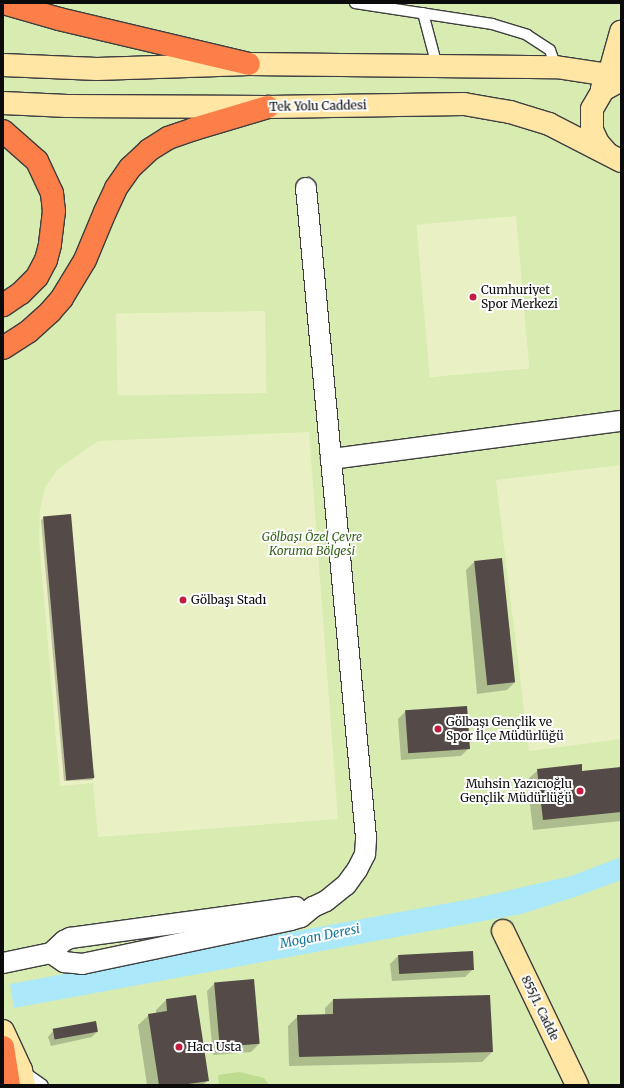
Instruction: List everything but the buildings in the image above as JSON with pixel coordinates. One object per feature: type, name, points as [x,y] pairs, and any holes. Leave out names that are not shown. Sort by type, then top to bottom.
[{"type":"highway","points":[[3,3],[59,19],[249,64]]},
{"type":"highway","points":[[3,348],[28,332],[50,312],[62,298],[85,260],[116,188],[130,168],[139,159],[149,150],[168,138],[268,107]]},
{"type":"highway","points":[[3,130],[37,161],[52,193],[54,211],[50,245],[46,260],[37,276],[21,293],[3,305]]},
{"type":"highway","points":[[3,1047],[18,1080]]},
{"type":"main road","points":[[614,157],[598,142],[592,130],[591,116],[595,102],[617,77],[621,32]]},
{"type":"main road","points":[[3,65],[97,69],[249,64],[556,67],[617,77]]},
{"type":"main road","name":"Tek Yolu Caddesi","points":[[3,103],[68,106],[268,107],[464,104],[485,107],[549,124],[614,157]]},
{"type":"main road","name":"855/1. Cadde","points":[[503,931],[577,1085]]},
{"type":"main road","points":[[3,1031],[18,1080]]},
{"type":"street","points":[[51,953],[64,962],[82,964],[301,917],[346,885],[357,870],[365,854],[366,838],[306,188]]},
{"type":"street","points":[[331,459],[621,421]]},
{"type":"street","points":[[3,963],[51,953],[64,941],[70,938],[294,907],[314,907]]},
{"type":"lane","points":[[355,3],[492,24],[527,35],[550,50],[556,67]]},
{"type":"lane","points":[[422,13],[437,66]]},
{"type":"lane","points":[[18,1080],[43,1085]]},
{"type":"green space","name":"Gölbaşı Özel Çevre Koruma Bölgesi","points":[[3,3],[621,3],[621,1085],[3,1085]]},
{"type":"green space","name":"Cumhuriyet Spor Merkezi","points":[[516,216],[529,368],[430,377],[416,225]]},
{"type":"green space","points":[[265,311],[266,393],[117,396],[116,314]]},
{"type":"green space","name":"Gölbaşı Stadı","points":[[309,432],[338,819],[98,837],[93,783],[60,786],[39,539],[40,510],[45,487],[58,469],[98,441]]},
{"type":"green space","points":[[621,465],[621,739],[529,751],[496,480]]},
{"type":"green space","points":[[239,1072],[264,1078],[269,1085],[219,1085],[218,1075]]},
{"type":"water","name":"Mogan Deresi","points":[[621,857],[621,880],[578,896],[521,914],[14,1008],[10,984],[476,898],[571,876]]},
{"type":"place","name":"Cumhuriyet Spor Merkezi","points":[[473,297]]},
{"type":"place","name":"Gölbaşı Stadı","points":[[183,600]]},
{"type":"place","name":"Gölbaşı Gençlik ve Spor İlçe Müdürlüğü","points":[[438,729]]},
{"type":"place","name":"Muhsin Yazıcıoğlu Gençlik Müdürlüğü","points":[[580,791]]},
{"type":"place","name":"Hacı Usta","points":[[179,1047]]}]
